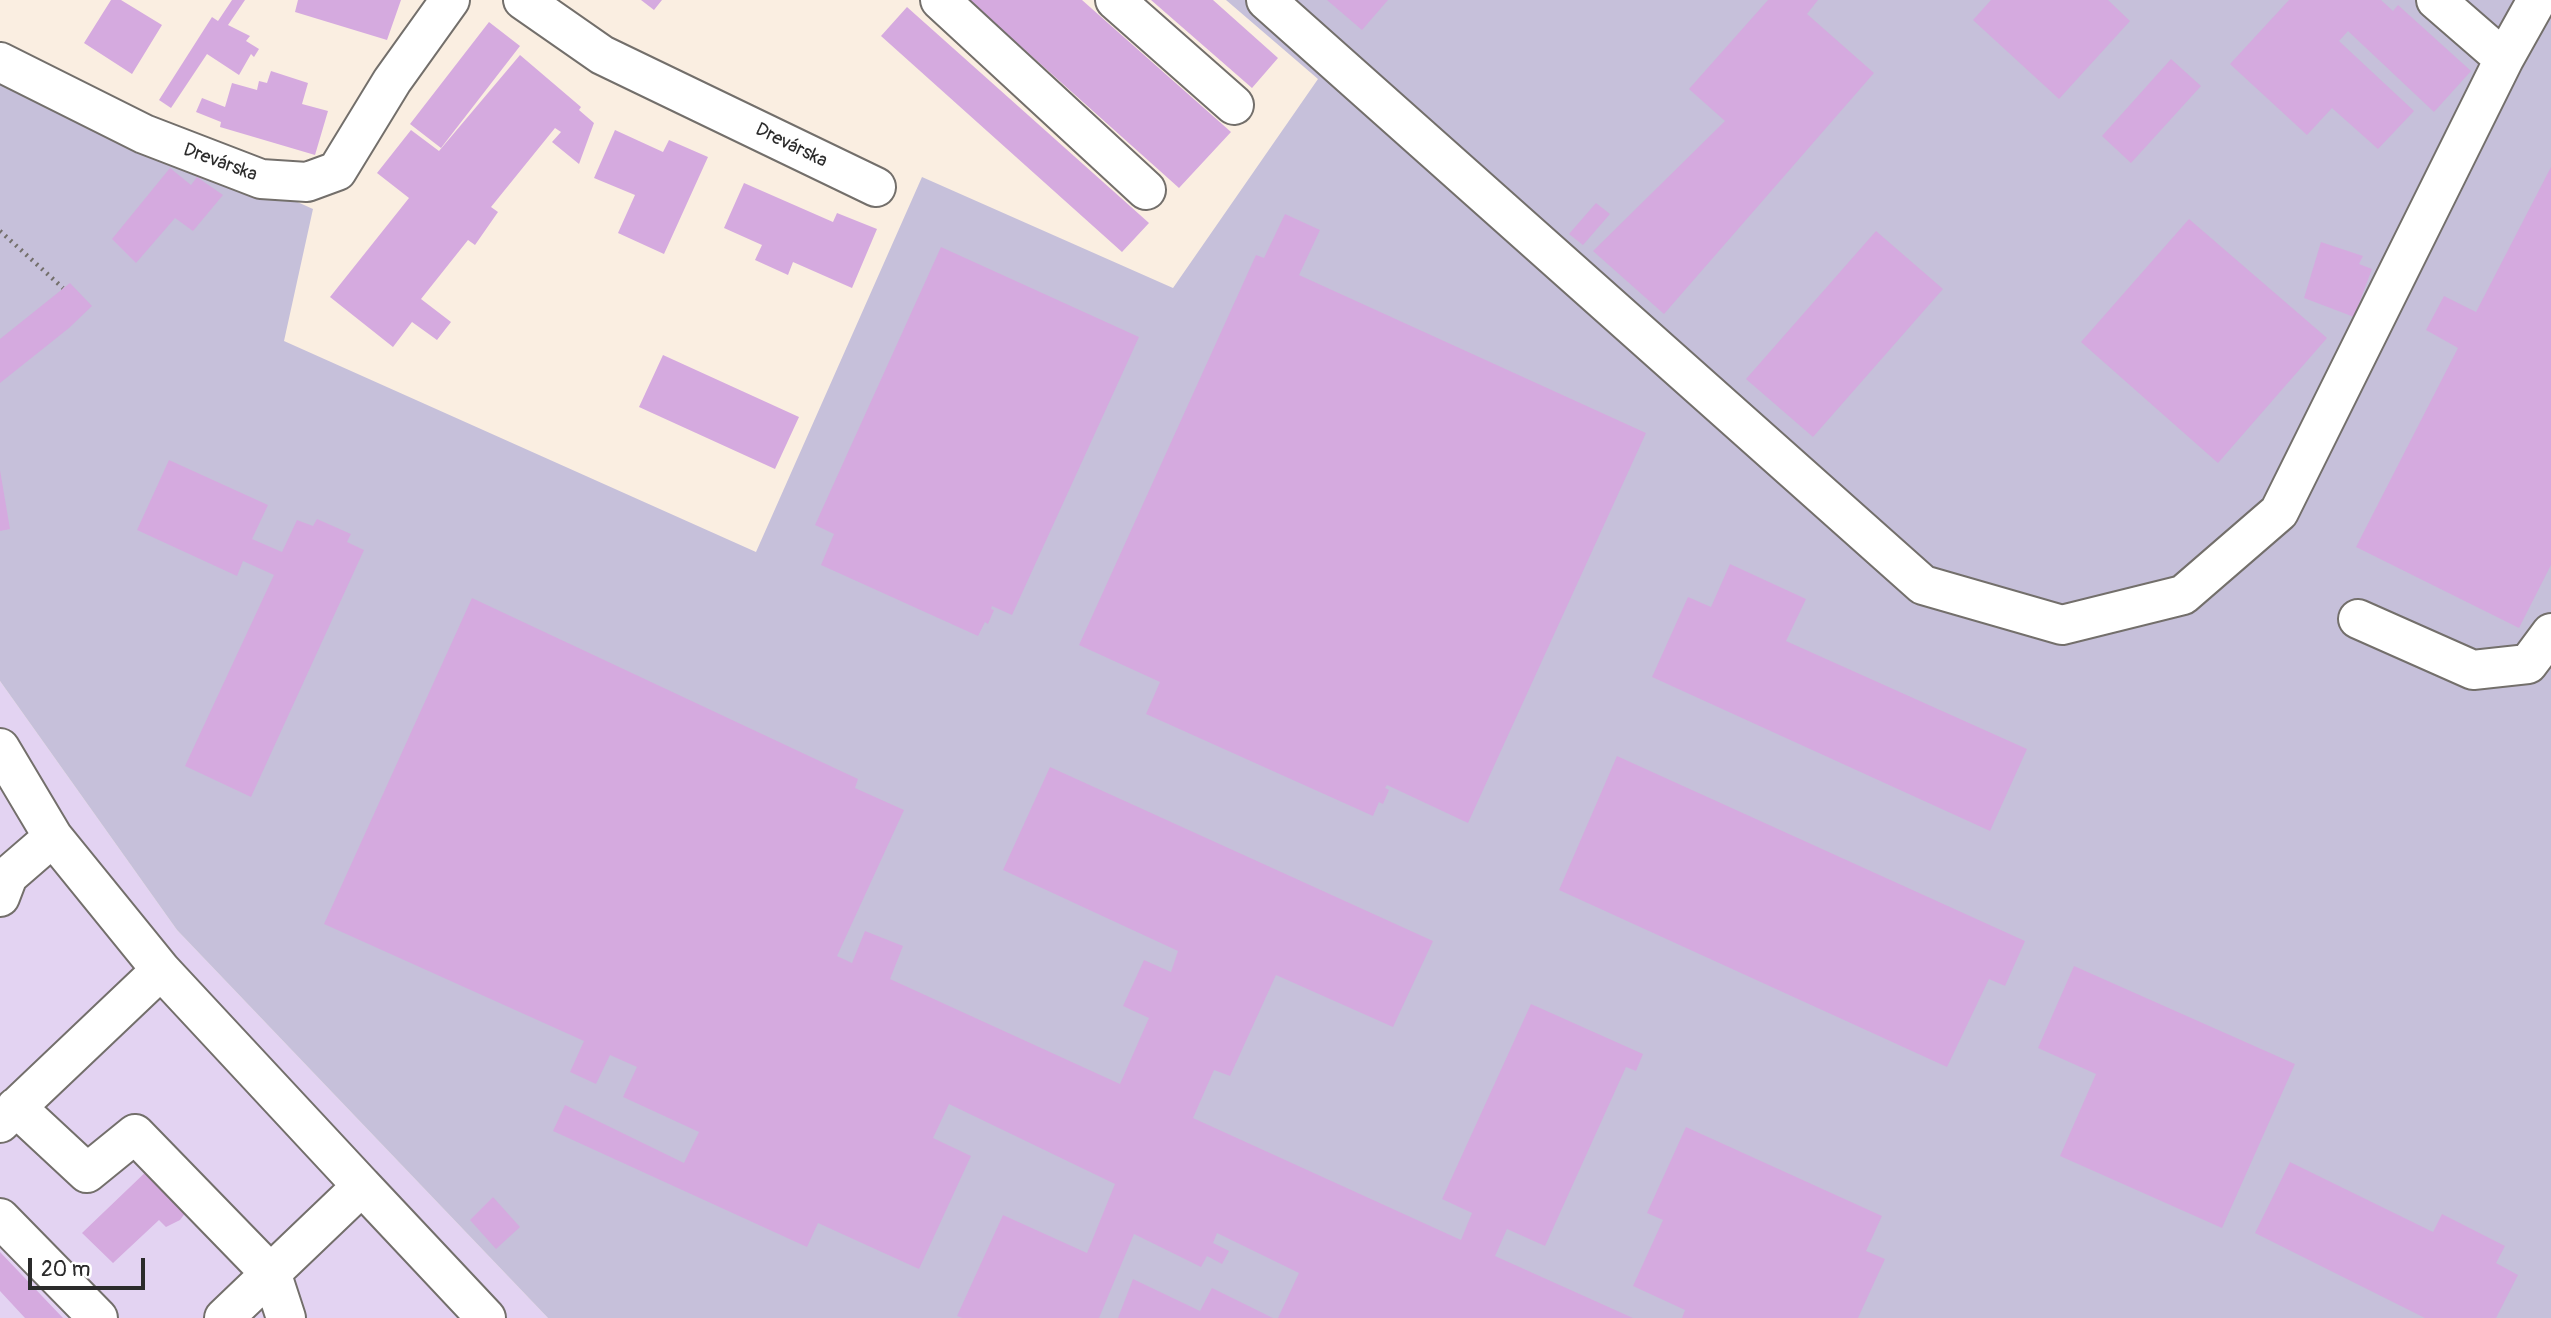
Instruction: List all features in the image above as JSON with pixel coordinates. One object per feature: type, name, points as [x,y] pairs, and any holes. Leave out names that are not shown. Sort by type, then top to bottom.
[{"type":"street","name":"Drevárska","points":[[0,62],[157,139],[261,179],[307,182],[337,171],[392,81],[450,0]]},
{"type":"street","name":"Drevárska","points":[[523,0],[602,55],[876,187]]},
{"type":"street","points":[[940,0],[1146,190]]},
{"type":"street","points":[[1115,0],[1234,105]]},
{"type":"street","points":[[1266,0],[1923,585],[2062,625],[2183,595],[2279,512],[2504,59],[2537,0]]},
{"type":"street","points":[[2436,0],[2504,59]]},
{"type":"street","points":[[2358,619],[2473,670],[2528,664],[2551,633]]},
{"type":"street","points":[[0,748],[53,837],[161,970],[486,1318]]},
{"type":"street","points":[[3,883],[53,837]]},
{"type":"street","points":[[161,970],[8,1115],[87,1173],[135,1134],[272,1275],[286,1318]]},
{"type":"street","points":[[225,1318],[362,1186]]},
{"type":"street","points":[[0,1218],[98,1318]]},
{"type":"path","points":[[0,231],[63,288]]},
{"type":"shaded area","points":[[1226,0],[2551,0],[2551,1318],[548,1318],[177,930],[0,681],[0,69],[313,209],[284,341],[756,552],[922,177],[1173,288],[1318,79]]},
{"type":"shaded area","points":[[0,681],[177,930],[548,1318],[0,1318]]},
{"type":"building","points":[[111,0],[121,0],[162,25],[132,74],[84,43]]},
{"type":"building","points":[[232,0],[245,0],[228,25],[250,36],[246,41],[259,49],[254,57],[251,54],[239,75],[207,54],[171,108],[159,100],[212,17],[218,21]]},
{"type":"building","points":[[298,0],[401,0],[387,40],[295,12]]},
{"type":"building","points":[[641,0],[662,0],[654,10]]},
{"type":"building","points":[[969,0],[1082,0],[1231,132],[1179,188]]},
{"type":"building","points":[[1151,0],[1213,0],[1278,58],[1252,88]]},
{"type":"building","points":[[1327,0],[1388,0],[1362,30]]},
{"type":"building","points":[[1768,0],[1818,0],[1807,14],[1874,73],[1664,314],[1593,251],[1725,121],[1689,89]]},
{"type":"building","points":[[1991,0],[2108,0],[2130,21],[2059,99],[1973,20]]},
{"type":"building","points":[[2289,0],[2381,0],[2393,11],[2398,5],[2471,71],[2434,112],[2348,31],[2339,41],[2414,111],[2378,149],[2332,108],[2307,135],[2230,64]]},
{"type":"building","points":[[907,7],[1149,223],[1122,252],[881,36]]},
{"type":"building","points":[[489,22],[520,46],[441,148],[410,124]]},
{"type":"building","points":[[520,55],[581,107],[579,110],[594,123],[579,164],[552,142],[561,132],[555,128],[491,207],[498,212],[475,245],[468,240],[421,299],[451,322],[437,340],[412,322],[393,347],[330,297],[409,198],[377,173],[411,130],[439,151]]},
{"type":"building","points":[[2171,59],[2201,86],[2131,163],[2102,136]]},
{"type":"building","points":[[271,71],[308,83],[302,104],[328,111],[315,155],[220,127],[221,122],[196,112],[202,98],[225,107],[232,83],[257,90],[259,81],[267,83]]},
{"type":"building","points":[[615,130],[663,152],[669,140],[708,157],[664,254],[618,233],[635,195],[594,178]]},
{"type":"building","points":[[2551,167],[2551,565],[2519,628],[2356,547],[2458,348],[2426,330],[2444,296],[2476,312]]},
{"type":"building","points":[[170,168],[191,185],[197,177],[223,195],[193,231],[175,218],[136,263],[112,239]]},
{"type":"building","points":[[744,183],[833,222],[837,213],[877,229],[852,288],[793,262],[788,275],[755,260],[762,245],[724,228]]},
{"type":"building","points":[[1596,203],[1610,214],[1583,245],[1569,234]]},
{"type":"building","points":[[1285,214],[1320,230],[1299,275],[1646,433],[1468,823],[1387,785],[1385,788],[1389,790],[1383,804],[1379,802],[1373,816],[1146,714],[1160,682],[1079,645],[1256,255],[1264,258]]},
{"type":"building","points":[[2189,219],[2327,338],[2218,463],[2081,342]]},
{"type":"building","points":[[1876,231],[1943,289],[1813,437],[1746,379]]},
{"type":"building","points":[[2321,242],[2363,256],[2359,264],[2372,269],[2354,317],[2304,298]]},
{"type":"building","points":[[941,247],[1139,337],[1012,615],[992,606],[991,609],[994,610],[988,624],[985,622],[978,636],[821,565],[834,534],[815,525]]},
{"type":"building","points":[[70,283],[92,306],[69,328],[0,383],[0,339]]},
{"type":"building","points":[[663,355],[799,417],[775,469],[639,407]]},
{"type":"building","points":[[169,460],[268,505],[252,539],[282,552],[297,520],[313,526],[317,519],[351,534],[347,542],[364,550],[251,797],[185,766],[274,575],[243,561],[237,576],[137,530]]},
{"type":"building","points":[[0,470],[10,529],[0,531]]},
{"type":"building","points":[[1730,564],[1806,599],[1786,641],[2027,749],[1990,831],[1652,677],[1688,597],[1711,607]]},
{"type":"building","points":[[472,598],[858,779],[855,788],[904,810],[837,956],[852,963],[865,931],[903,946],[890,979],[1120,1084],[1149,1018],[1123,1006],[1144,960],[1171,972],[1178,951],[1003,870],[1050,767],[1433,941],[1393,1027],[1276,975],[1230,1076],[1214,1070],[1193,1118],[1461,1240],[1472,1213],[1442,1199],[1531,1004],[1643,1054],[1636,1071],[1626,1067],[1545,1246],[1507,1229],[1495,1256],[1633,1318],[1278,1318],[1299,1273],[1217,1233],[1213,1243],[1229,1251],[1222,1264],[1207,1256],[1201,1267],[1134,1234],[1099,1318],[962,1318],[957,1316],[1003,1215],[1087,1253],[1115,1184],[949,1104],[933,1138],[971,1156],[919,1269],[818,1223],[807,1247],[553,1131],[565,1105],[684,1163],[699,1132],[623,1097],[637,1067],[610,1055],[596,1084],[570,1072],[584,1041],[324,924]]},
{"type":"building","points":[[1617,756],[2025,941],[2005,986],[1989,979],[1947,1067],[1559,890]]},
{"type":"building","points":[[2074,966],[2295,1064],[2222,1228],[2060,1156],[2096,1074],[2038,1048]]},
{"type":"building","points":[[1686,1127],[1882,1216],[1866,1251],[1885,1259],[1858,1318],[1682,1318],[1685,1310],[1633,1286],[1663,1220],[1647,1213]]},
{"type":"building","points":[[2290,1162],[2433,1232],[2442,1214],[2505,1246],[2496,1263],[2518,1275],[2496,1318],[2425,1318],[2255,1233]]},
{"type":"building","points":[[152,1166],[186,1212],[180,1220],[166,1227],[159,1220],[113,1263],[82,1233]]},
{"type":"building","points":[[493,1197],[520,1227],[496,1249],[470,1220]]},
{"type":"building","points":[[0,1252],[63,1318],[25,1318],[0,1291]]},
{"type":"building","points":[[1133,1279],[1200,1311],[1212,1288],[1273,1318],[1118,1318]]}]
